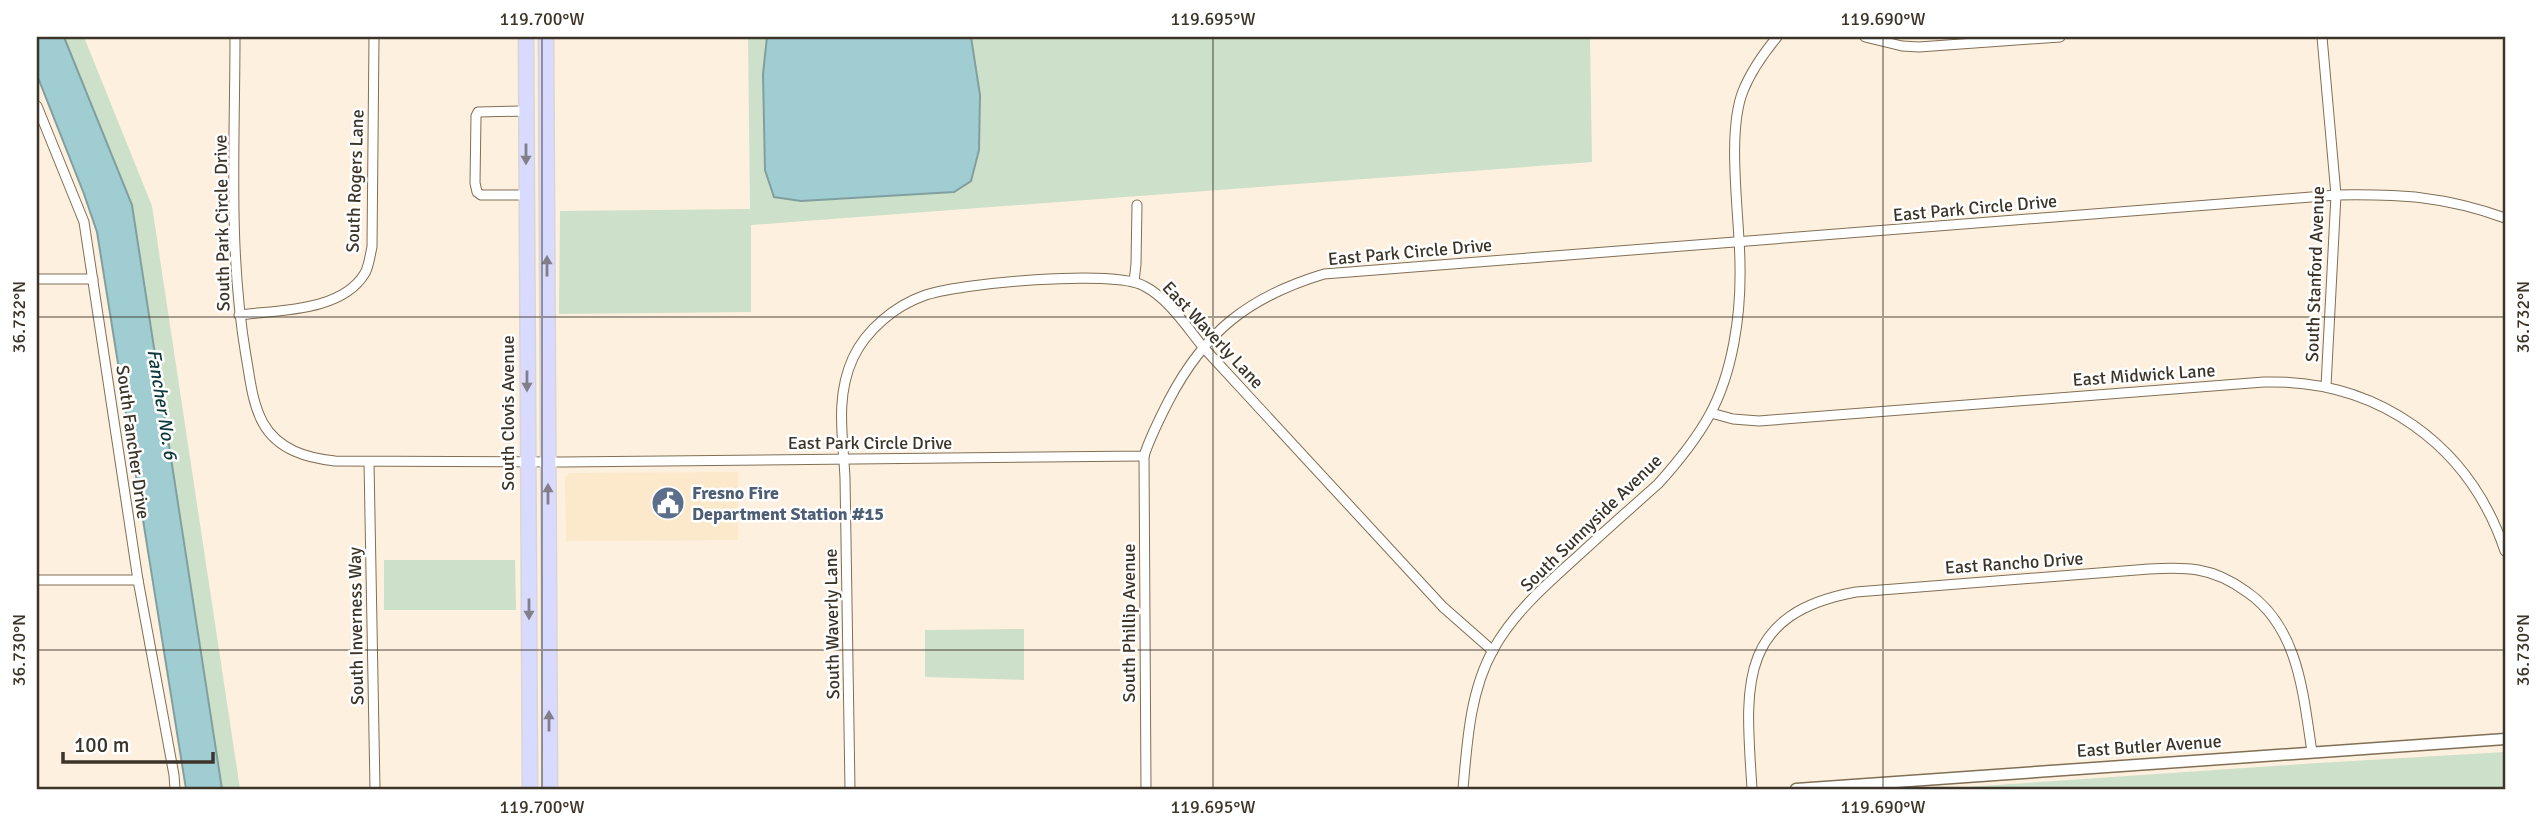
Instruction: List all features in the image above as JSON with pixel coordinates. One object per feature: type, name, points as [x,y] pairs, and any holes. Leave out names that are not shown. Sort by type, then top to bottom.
[{"type":"main road","name":"South Clovis Avenue","points":[[526,37],[530,789]]},
{"type":"main road","points":[[546,37],[550,789]]},
{"type":"street","name":"South Park Circle Drive","points":[[235,37],[235,271],[239,315],[254,401],[263,424],[278,442]]},
{"type":"street","name":"South Rogers Lane","points":[[239,315],[331,300],[351,289],[366,272],[372,247],[374,37]]},
{"type":"street","name":"South Sunnyside Avenue","points":[[1463,789],[1472,713],[1493,650],[1531,600],[1658,484],[1691,445],[1720,391],[1732,346],[1739,292],[1735,142],[1737,117],[1742,93],[1752,72],[1777,37]]},
{"type":"street","points":[[1865,37],[1902,46],[1919,47],[2060,37]]},
{"type":"street","name":"South Stanford Avenue","points":[[2322,37],[2336,195],[2326,386]]},
{"type":"street","name":"South Fancher Drive","points":[[37,106],[84,222],[138,580],[175,789]]},
{"type":"street","points":[[526,111],[478,112],[475,184],[481,195],[526,195]]},
{"type":"street","name":"East Park Circle Drive","points":[[278,442],[301,455],[320,460],[369,462],[1144,456],[1154,429],[1180,379],[1203,347],[1228,322],[1270,293],[1324,274],[2336,195],[2419,196],[2459,203],[2505,218]]},
{"type":"street","points":[[1134,282],[1137,205]]},
{"type":"street","name":"East Waverly Lane","points":[[842,459],[841,411],[853,356],[873,330],[901,307],[922,296],[971,285],[1106,278],[1134,282],[1157,295],[1443,607],[1493,650]]},
{"type":"street","points":[[37,279],[93,279]]},
{"type":"street","name":"East Midwick Lane","points":[[1710,413],[1733,419],[1759,421],[2264,382],[2305,382],[2346,391],[2387,409],[2427,435],[2450,455],[2472,484],[2505,551]]},
{"type":"street","name":"South Phillip Avenue","points":[[1144,456],[1146,789]]},
{"type":"street","name":"South Waverly Lane","points":[[842,459],[845,478],[850,789]]},
{"type":"street","name":"South Inverness Way","points":[[369,462],[375,789]]},
{"type":"street","name":"East Rancho Drive","points":[[1752,789],[1747,712],[1752,671],[1765,644],[1780,625],[1796,612],[1832,596],[1856,592],[2149,569],[2179,568],[2216,575],[2253,596],[2275,617],[2296,661],[2312,752]]},
{"type":"street","points":[[37,580],[138,580]]},
{"type":"street","name":"East Butler Avenue","points":[[1796,789],[2505,739]]},
{"type":"shaded area","points":[[738,472],[738,540],[566,541],[565,477],[570,473]]},
{"type":"green space","points":[[64,37],[84,37],[152,206],[240,789],[222,789],[132,205]]},
{"type":"green space","points":[[748,37],[1590,37],[1592,162],[751,225],[751,312],[559,314],[560,211],[750,209]]},
{"type":"green space","points":[[384,560],[515,560],[516,610],[384,610]]},
{"type":"green space","points":[[1024,629],[1024,680],[925,677],[925,630]]},
{"type":"green space","points":[[2505,752],[2505,789],[1937,789],[2318,763]]},
{"type":"water","points":[[37,37],[64,37],[132,205],[222,789],[186,789],[97,232],[37,75]]},
{"type":"water","points":[[767,37],[971,37],[980,95],[979,150],[971,181],[954,192],[801,201],[774,197],[765,170],[763,74]]},
{"type":"place","name":"Fresno Fire Department Station #15","points":[[668,503]]},
{"type":"water label","name":"Fancher No. 6","points":[[163,404]]}]
